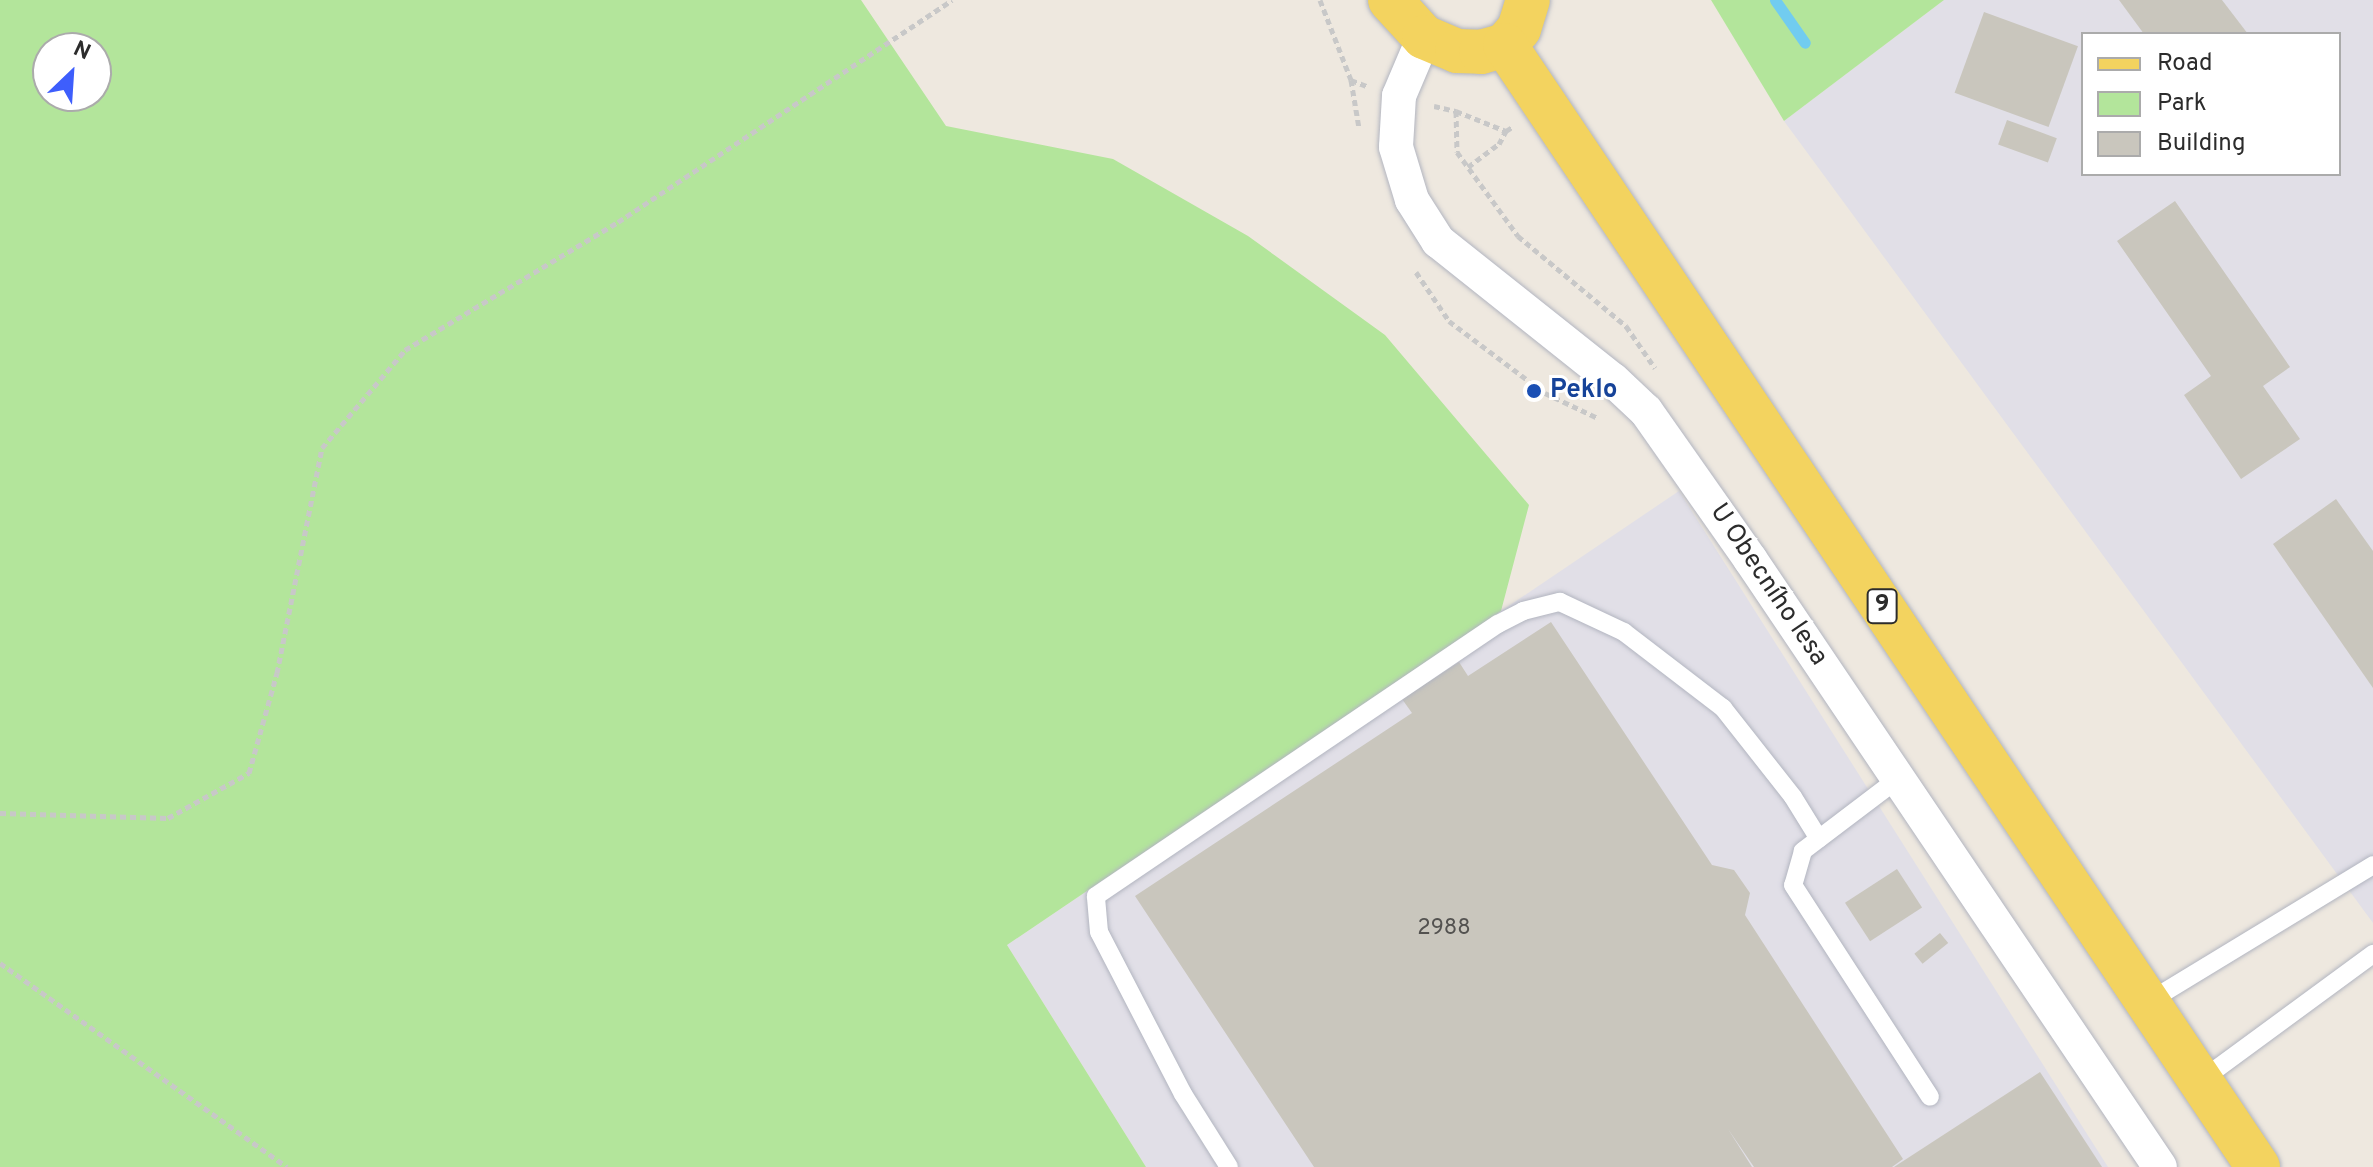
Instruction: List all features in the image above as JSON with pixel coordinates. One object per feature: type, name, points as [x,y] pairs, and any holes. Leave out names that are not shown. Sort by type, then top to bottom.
[{"type":"main road","points":[[1390,0],[1401,16],[1424,37],[1457,51],[1481,52],[1505,45],[1519,29],[1528,0]]},
{"type":"main road","name":"9","points":[[1505,45],[2258,1167]]},
{"type":"street","name":"U Obecního lesa","points":[[1424,37],[1399,96],[1396,147],[1412,200],[1438,241],[1613,380],[1646,411],[1899,778],[2160,1167]]},
{"type":"lane","points":[[1229,1167],[1183,1094],[1099,932],[1096,896],[1498,624],[1523,611],[1560,602],[1624,632],[1723,708],[1793,797],[1819,839]]},
{"type":"lane","points":[[1899,778],[1803,851],[1793,885],[1930,1097]]},
{"type":"lane","points":[[2148,1002],[2373,866]]},
{"type":"lane","points":[[2200,1081],[2373,954]]},
{"type":"path","points":[[0,813],[168,818],[249,773],[277,673],[322,448],[405,350],[618,222],[952,0]]},
{"type":"path","points":[[1320,0],[1351,80],[1456,111],[1457,152],[1518,236],[1626,326],[1661,377]]},
{"type":"path","points":[[1468,167],[1499,144],[1506,131]]},
{"type":"path","points":[[1449,321],[1545,393]]},
{"type":"path","points":[[0,963],[287,1167]]},
{"type":"shaded area","points":[[1944,0],[2373,0],[2373,923],[1784,121]]},
{"type":"shaded area","points":[[1679,491],[2108,1167],[1146,1167],[1007,945]]},
{"type":"green space","points":[[0,0],[861,0],[946,126],[1113,159],[1248,236],[1385,335],[1529,505],[1501,611],[1007,945],[1146,1167],[0,1167]]},
{"type":"green space","points":[[1711,0],[1944,0],[1784,121]]},
{"type":"building","points":[[2119,0],[2222,0],[2246,32],[2143,32]]},
{"type":"building","points":[[1984,12],[2078,46],[2049,127],[1955,93]]},
{"type":"building","points":[[2007,120],[2057,138],[2048,163],[1998,144]]},
{"type":"building","points":[[2175,201],[2290,367],[2263,386],[2300,439],[2241,479],[2184,395],[2211,376],[2117,241]]},
{"type":"building","points":[[2336,499],[2373,551],[2373,688],[2273,544]]},
{"type":"building","points":[[1551,622],[1712,865],[1734,870],[1750,893],[1745,915],[1903,1159],[1892,1167],[1754,1167],[1728,1129],[1752,1167],[1314,1167],[1135,896],[1412,713],[1402,699],[1459,662],[1468,676]]},
{"type":"building","points":[[1897,869],[1922,908],[1870,941],[1845,903]]},
{"type":"building","points":[[1940,933],[1948,943],[1923,964],[1914,954]]},
{"type":"building","points":[[2040,1072],[2102,1167],[1894,1167]]},
{"type":"waterway","points":[[1775,0],[1805,43]]},
{"type":"place","name":"Peklo","points":[[1534,391]]}]
